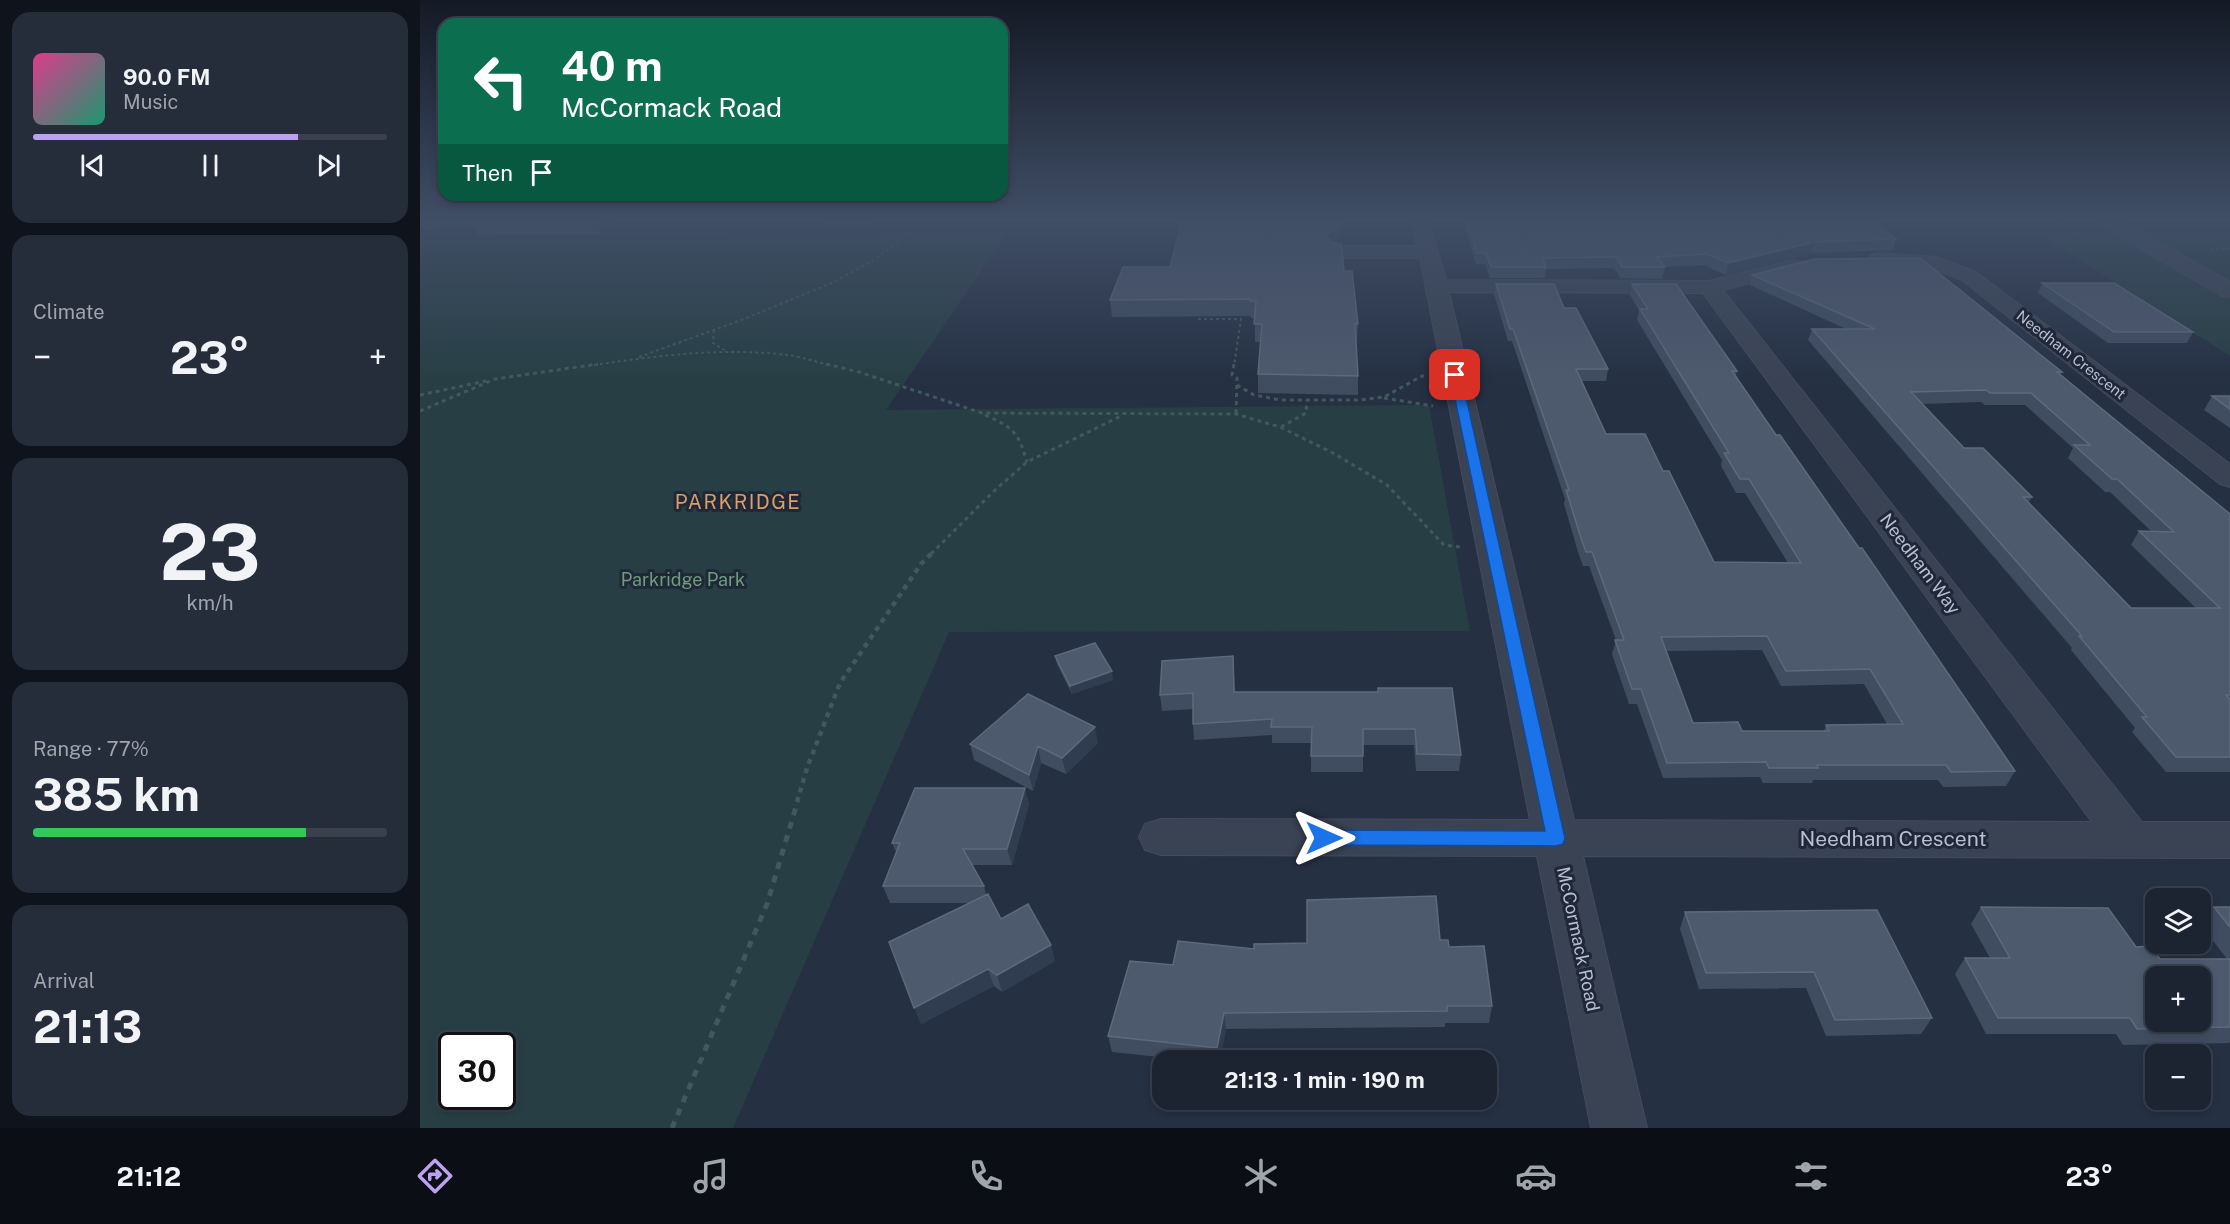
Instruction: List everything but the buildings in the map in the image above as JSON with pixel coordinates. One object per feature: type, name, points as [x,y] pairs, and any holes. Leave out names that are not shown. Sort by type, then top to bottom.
[{"type":"street","name":"McCormack Road","points":[[1434,275],[1619,1128]]},
{"type":"street","points":[[1519,275],[1709,287],[1758,275]]},
{"type":"street","name":"Needham Crescent","points":[[1966,275],[2230,478]]},
{"type":"street","points":[[2201,275],[2230,291]]},
{"type":"street","name":"Needham Way","points":[[1709,287],[2131,840]]},
{"type":"street","name":"Needham Crescent","points":[[1161,837],[2230,840]]},
{"type":"path","points":[[633,359],[793,301],[847,275]]},
{"type":"path","points":[[1198,319],[1241,319],[1232,375],[1237,378],[1236,414]]},
{"type":"path","points":[[714,330],[713,343],[727,351]]},
{"type":"path","points":[[420,395],[495,379],[633,359],[727,351],[789,355],[859,372],[982,413],[1001,422],[1020,437],[1027,462]]},
{"type":"path","points":[[1384,398],[1422,376]]},
{"type":"path","points":[[420,411],[495,379]]},
{"type":"path","points":[[1237,385],[1254,395],[1281,400],[1384,398],[1427,406]]},
{"type":"path","points":[[1280,427],[1306,413],[1307,400]]},
{"type":"path","points":[[982,413],[1236,414],[1280,427],[1333,453],[1387,485],[1444,545],[1452,547]]},
{"type":"path","points":[[672,1128],[767,904],[807,768],[840,683],[921,564],[1027,462],[1124,415]]},
{"type":"green space","name":"Parkridge Park","points":[[420,275],[979,275],[886,410],[1429,405],[1470,631],[949,632],[733,1128],[420,1128]]},
{"type":"green space","points":[[2102,275],[2230,275],[2230,356]]},
{"type":"district","name":"PARKRIDGE","points":[[738,502]]},
{"type":"route","points":[[1324,838],[1556,838],[1455,375]]}]
